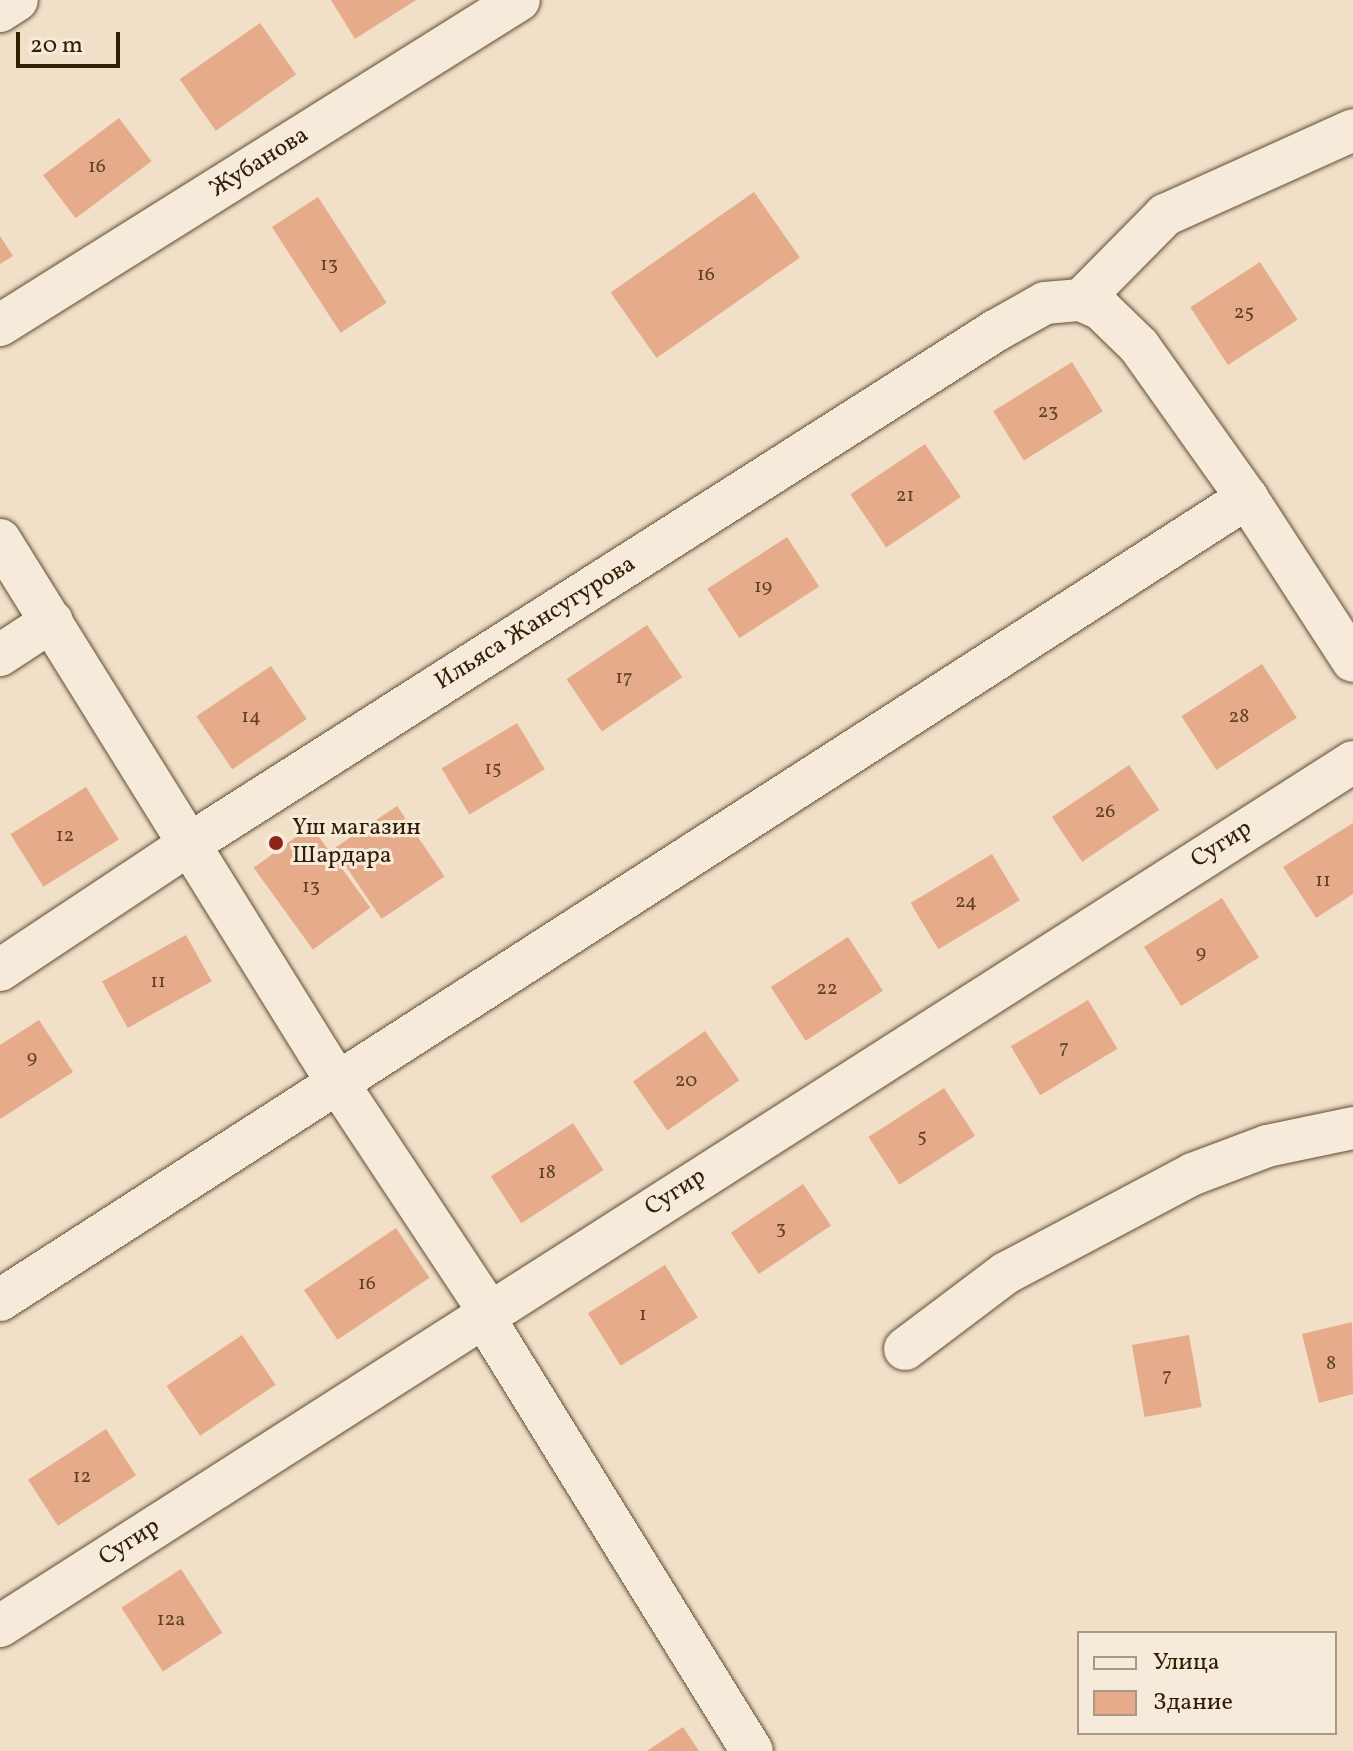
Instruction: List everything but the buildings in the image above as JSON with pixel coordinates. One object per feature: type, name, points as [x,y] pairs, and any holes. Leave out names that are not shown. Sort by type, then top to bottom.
[{"type":"street","points":[[0,11],[17,0]]},
{"type":"street","name":"Жубанова","points":[[0,325],[519,0]]},
{"type":"street","points":[[1353,130],[1165,215],[1081,300],[1101,309],[1139,346],[1247,498],[1353,661]]},
{"type":"street","name":"Ильяса Жансугурова","points":[[0,970],[191,843],[995,331],[1045,303],[1081,300]]},
{"type":"street","points":[[0,1300],[1247,498]]},
{"type":"street","points":[[0,540],[337,1082],[486,1314],[752,1751]]},
{"type":"street","points":[[0,655],[52,621]]},
{"type":"street","name":"Сугир","points":[[0,1626],[1353,762]]},
{"type":"street","points":[[905,1349],[1006,1273],[1193,1174],[1267,1146],[1353,1128]]},
{"type":"place","name":"Үш магазин Шардара","points":[[276,843]]}]
